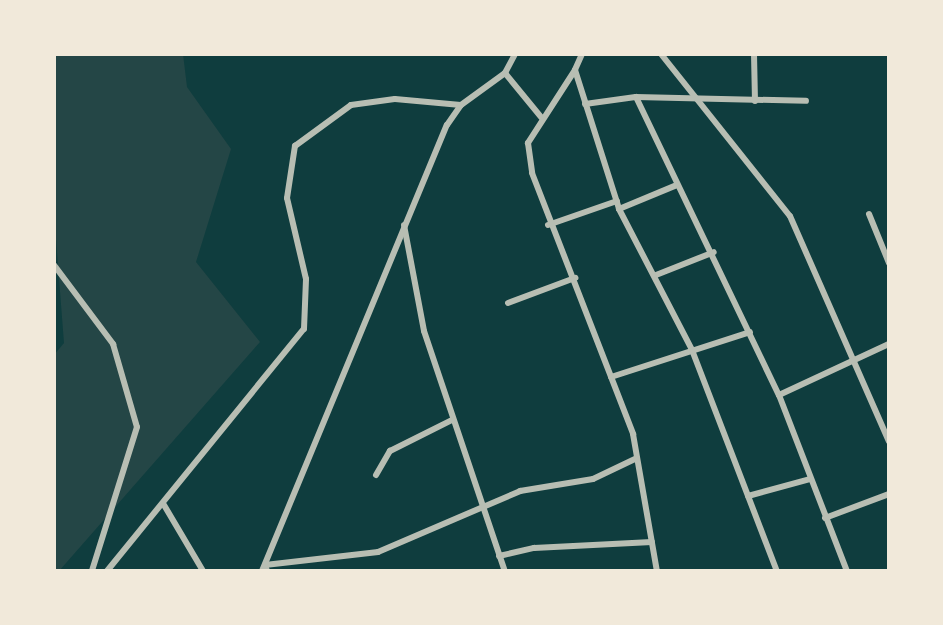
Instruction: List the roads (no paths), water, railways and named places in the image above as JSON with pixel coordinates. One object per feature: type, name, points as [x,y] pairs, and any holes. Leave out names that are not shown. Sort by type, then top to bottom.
[{"type":"street","points":[[265,569],[375,309],[403,221],[461,105],[505,73],[515,54]]},
{"type":"street","points":[[582,54],[528,143],[548,225],[575,278],[633,434],[657,571]]},
{"type":"street","points":[[661,54],[790,216],[889,441]]},
{"type":"street","points":[[754,54],[755,101]]},
{"type":"street","points":[[575,70],[619,209],[656,275],[692,350],[777,571]]},
{"type":"street","points":[[505,73],[541,117]]},
{"type":"street","points":[[585,104],[636,97],[806,101]]},
{"type":"street","points":[[636,97],[677,185],[714,252],[779,395],[847,571]]},
{"type":"street","points":[[107,571],[164,505],[304,329],[306,279],[287,198],[295,146],[351,105],[395,99],[461,105]]},
{"type":"street","points":[[619,209],[677,185]]},
{"type":"street","points":[[548,225],[617,201]]},
{"type":"street","points":[[869,214],[889,263]]},
{"type":"street","points":[[403,221],[424,331],[479,506],[505,571]]},
{"type":"street","points":[[656,275],[714,252]]},
{"type":"street","points":[[54,265],[113,344],[137,427],[92,571]]},
{"type":"street","points":[[508,303],[575,278]]},
{"type":"street","points":[[611,377],[750,332]]},
{"type":"street","points":[[779,395],[854,363],[889,344]]},
{"type":"street","points":[[376,475],[390,451],[452,420]]},
{"type":"street","points":[[265,569],[378,552],[479,506],[520,491],[593,479],[635,459]]},
{"type":"street","points":[[748,496],[810,479]]},
{"type":"street","points":[[825,518],[889,494]]},
{"type":"street","points":[[164,505],[203,571]]},
{"type":"street","points":[[499,556],[534,548],[652,542]]}]
